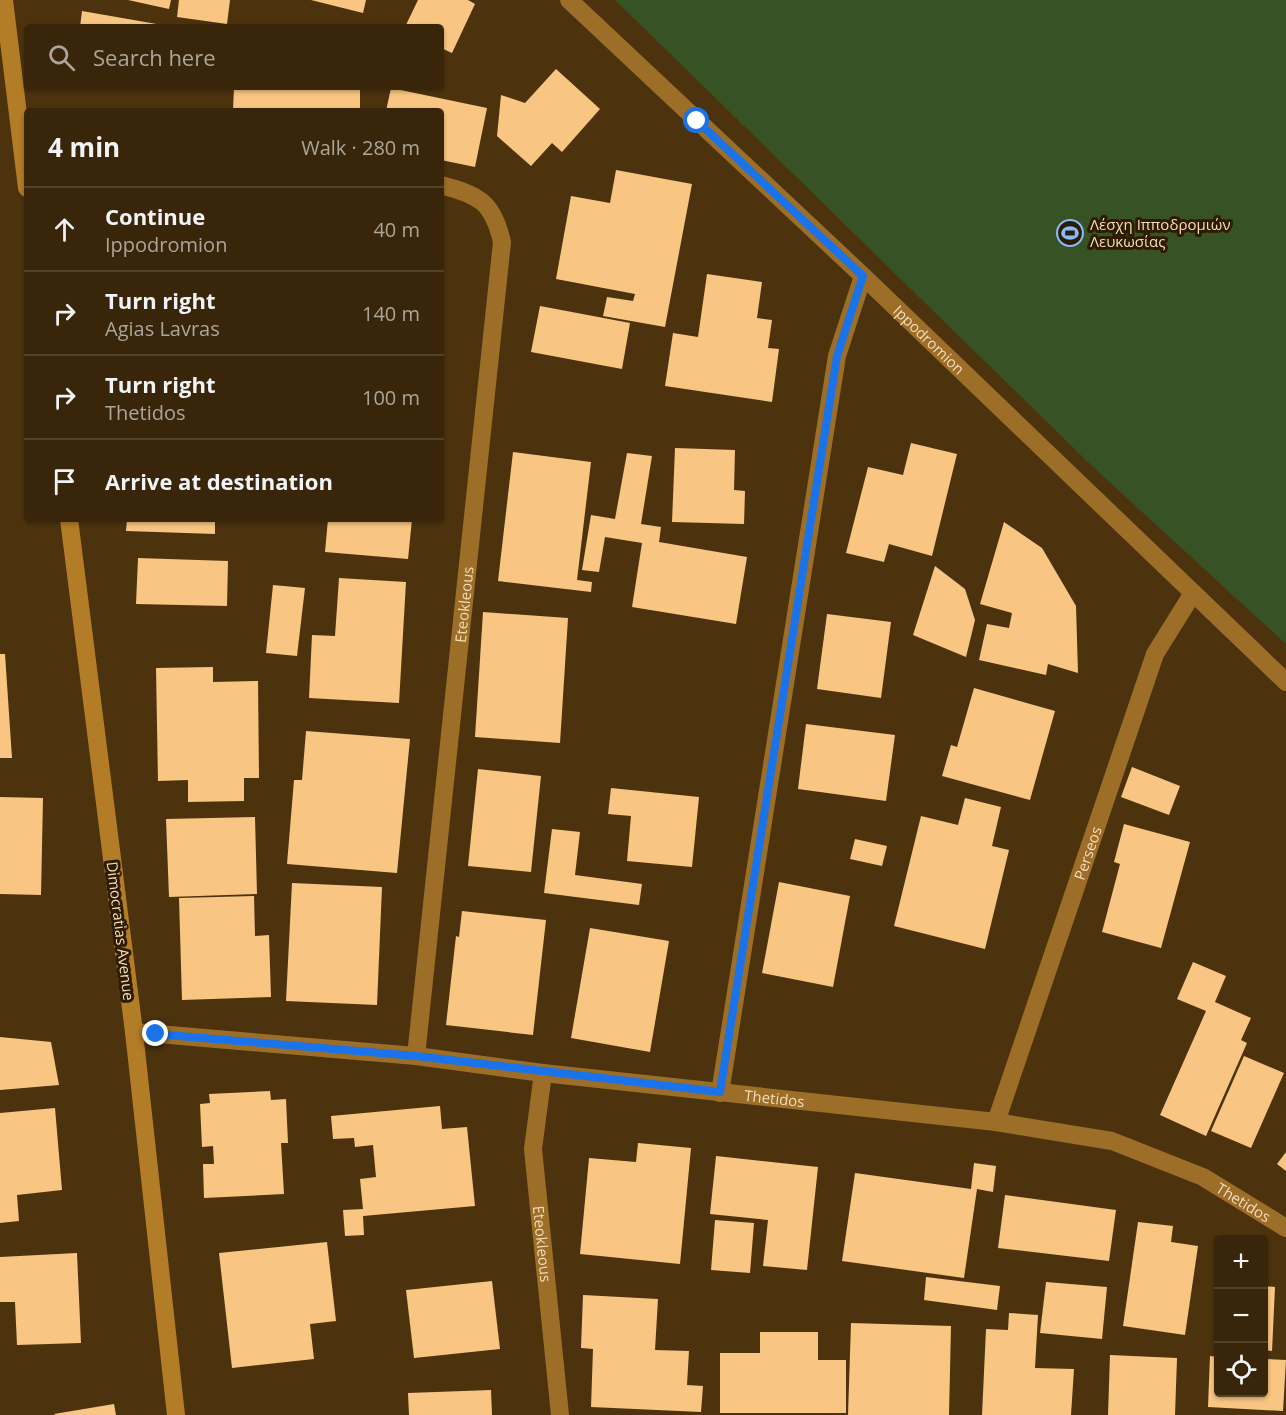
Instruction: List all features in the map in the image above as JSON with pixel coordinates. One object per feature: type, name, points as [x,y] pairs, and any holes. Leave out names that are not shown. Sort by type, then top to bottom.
[{"type":"main road","points":[[4,0],[24,136]]},
{"type":"main road","name":"Dimocratias Avenue","points":[[69,522],[134,1032],[176,1415]]},
{"type":"street","name":"Ippodromion","points":[[568,0],[863,276],[1286,682]]},
{"type":"street","name":"Eteokleous","points":[[416,1056],[502,242],[498,224],[486,204],[468,192],[444,186]]},
{"type":"street","points":[[720,1092],[837,356],[863,276]]},
{"type":"street","name":"Perseos","points":[[996,1122],[1155,654],[1193,593]]},
{"type":"street","name":"Thetidos","points":[[134,1032],[416,1056],[543,1073],[996,1122],[1112,1141],[1203,1177],[1286,1228]]},
{"type":"street","name":"Eteokleous","points":[[543,1073],[533,1149],[560,1415]]},
{"type":"green space","name":"Λέσχη Ιπποδρομιών Λευκωσίας","points":[[615,0],[1286,0],[1286,644],[1092,466]]},
{"type":"building","points":[[128,0],[171,0],[169,9]]},
{"type":"building","points":[[179,0],[230,0],[227,24],[177,17]]},
{"type":"building","points":[[311,0],[366,0],[363,13]]},
{"type":"building","points":[[418,0],[468,0],[475,4],[452,53],[444,49],[444,24],[406,24]]},
{"type":"building","points":[[82,11],[157,24],[80,24]]},
{"type":"building","points":[[556,69],[600,109],[562,152],[552,143],[531,166],[497,136],[501,95],[525,103]]},
{"type":"building","points":[[234,90],[360,90],[360,108],[233,108]]},
{"type":"building","points":[[391,90],[401,90],[487,108],[475,167],[444,161],[444,108],[387,108]]},
{"type":"building","points":[[616,170],[692,184],[665,327],[603,316],[607,297],[633,301],[635,294],[556,279],[571,196],[610,203]]},
{"type":"building","points":[[707,274],[762,282],[757,318],[772,320],[768,348],[779,349],[772,402],[665,386],[673,333],[698,337]]},
{"type":"building","points":[[540,306],[630,323],[622,369],[531,352]]},
{"type":"building","points":[[911,443],[957,454],[932,556],[889,544],[884,562],[846,553],[868,467],[903,475]]},
{"type":"building","points":[[675,448],[735,450],[734,490],[745,491],[744,524],[672,522]]},
{"type":"building","points":[[513,452],[591,462],[577,580],[592,582],[591,592],[498,581]]},
{"type":"building","points":[[627,453],[652,456],[641,524],[661,527],[659,542],[747,557],[736,624],[632,607],[642,543],[605,537],[599,572],[582,570],[591,515],[615,519]]},
{"type":"building","points":[[127,522],[215,522],[215,534],[126,531]]},
{"type":"building","points":[[328,522],[412,522],[408,559],[325,552]]},
{"type":"building","points":[[1004,522],[1042,548],[1076,606],[1078,673],[1048,664],[1046,675],[979,660],[987,624],[1009,628],[1012,613],[980,604]]},
{"type":"building","points":[[138,558],[228,561],[227,606],[136,604]]},
{"type":"building","points":[[935,566],[965,589],[975,620],[966,657],[913,635]]},
{"type":"building","points":[[339,578],[406,582],[399,703],[309,698],[312,635],[335,636]]},
{"type":"building","points":[[273,585],[305,588],[297,656],[266,653]]},
{"type":"building","points":[[483,612],[568,618],[560,743],[475,737]]},
{"type":"building","points":[[827,614],[891,622],[881,698],[817,689]]},
{"type":"building","points":[[0,654],[5,654],[12,758],[0,758]]},
{"type":"building","points":[[213,667],[213,682],[258,681],[259,778],[244,778],[244,801],[188,802],[188,780],[158,781],[156,668]]},
{"type":"building","points":[[974,688],[1055,711],[1030,800],[942,776],[951,745],[957,747]]},
{"type":"building","points":[[806,724],[895,735],[886,801],[798,789]]},
{"type":"building","points":[[306,731],[410,739],[397,873],[287,864],[294,780],[302,780]]},
{"type":"building","points":[[1132,767],[1180,786],[1169,815],[1121,797]]},
{"type":"building","points":[[478,769],[541,776],[531,872],[468,866]]},
{"type":"building","points":[[611,788],[699,797],[692,867],[627,861],[631,816],[608,814]]},
{"type":"building","points":[[0,797],[43,798],[41,895],[0,894]]},
{"type":"building","points":[[965,798],[1001,807],[992,846],[1009,850],[985,949],[894,926],[921,816],[958,825]]},
{"type":"building","points":[[255,817],[257,894],[169,897],[166,819]]},
{"type":"building","points":[[1124,824],[1190,842],[1161,948],[1102,932],[1120,864],[1114,862]]},
{"type":"building","points":[[552,829],[580,832],[575,875],[642,884],[639,905],[544,893]]},
{"type":"building","points":[[855,839],[887,846],[882,866],[850,859]]},
{"type":"building","points":[[779,882],[850,896],[833,987],[762,973]]},
{"type":"building","points":[[292,883],[382,887],[377,1005],[286,1001]]},
{"type":"building","points":[[254,896],[255,936],[269,935],[271,997],[182,1000],[179,898]]},
{"type":"building","points":[[462,911],[546,920],[533,1035],[446,1025],[456,936],[459,937]]},
{"type":"building","points":[[590,928],[669,941],[650,1052],[571,1038]]},
{"type":"building","points":[[1193,962],[1226,976],[1215,1002],[1251,1018],[1241,1040],[1247,1043],[1206,1136],[1160,1115],[1206,1011],[1177,999]]},
{"type":"building","points":[[0,1037],[51,1042],[59,1085],[0,1090]]},
{"type":"building","points":[[1244,1056],[1284,1073],[1251,1148],[1211,1131]]},
{"type":"building","points":[[270,1091],[271,1100],[286,1099],[288,1143],[281,1143],[284,1194],[204,1198],[203,1164],[214,1164],[213,1146],[202,1147],[200,1104],[210,1103],[209,1094]]},
{"type":"building","points":[[440,1106],[442,1129],[467,1127],[475,1206],[363,1216],[364,1235],[345,1236],[343,1210],[363,1209],[360,1179],[376,1177],[373,1145],[355,1147],[354,1138],[333,1139],[331,1116]]},
{"type":"building","points":[[55,1108],[62,1190],[17,1195],[19,1221],[0,1223],[0,1113]]},
{"type":"building","points":[[638,1143],[691,1148],[680,1264],[580,1254],[589,1158],[636,1162]]},
{"type":"building","points":[[1286,1152],[1286,1171],[1277,1164]]},
{"type":"building","points":[[716,1156],[818,1167],[807,1270],[763,1266],[768,1220],[710,1214]]},
{"type":"building","points":[[974,1163],[996,1166],[993,1192],[977,1189],[964,1278],[842,1261],[855,1173],[971,1189]]},
{"type":"building","points":[[1005,1195],[1116,1210],[1109,1261],[998,1248]]},
{"type":"building","points":[[715,1220],[754,1223],[750,1273],[711,1270]]},
{"type":"building","points":[[1138,1222],[1173,1226],[1171,1242],[1198,1246],[1185,1335],[1123,1326]]},
{"type":"building","points":[[327,1242],[336,1321],[310,1324],[314,1359],[232,1368],[219,1253]]},
{"type":"building","points":[[77,1253],[81,1343],[17,1345],[15,1302],[0,1302],[0,1257]]},
{"type":"building","points":[[926,1277],[1000,1286],[997,1310],[924,1300]]},
{"type":"building","points":[[492,1281],[500,1349],[414,1358],[406,1290]]},
{"type":"building","points":[[1046,1282],[1107,1287],[1102,1339],[1040,1333]]},
{"type":"building","points":[[1268,1286],[1275,1287],[1272,1351],[1268,1350]]},
{"type":"building","points":[[583,1295],[658,1299],[655,1350],[689,1351],[687,1385],[703,1386],[701,1412],[591,1407],[593,1349],[581,1348]]},
{"type":"building","points":[[1009,1313],[1038,1315],[1035,1368],[1074,1369],[1071,1415],[982,1415],[986,1329],[1008,1330]]},
{"type":"building","points":[[851,1323],[951,1326],[949,1415],[848,1415]]},
{"type":"building","points":[[760,1332],[818,1332],[818,1360],[846,1360],[846,1413],[720,1413],[720,1353],[760,1353]]},
{"type":"building","points":[[1110,1355],[1177,1358],[1175,1415],[1108,1415]]},
{"type":"building","points":[[1210,1356],[1214,1356],[1214,1397],[1268,1397],[1268,1359],[1286,1360],[1283,1411],[1208,1407]]},
{"type":"building","points":[[491,1390],[492,1415],[409,1415],[408,1393]]},
{"type":"building","points":[[114,1404],[116,1415],[54,1414]]},
{"type":"place","name":"Λέσχη Ιπποδρομιών Λευκωσίας","points":[[1070,233]]},
{"type":"route","points":[[156,1034],[416,1056],[543,1073],[720,1092],[837,356],[863,276],[697,121]]}]
